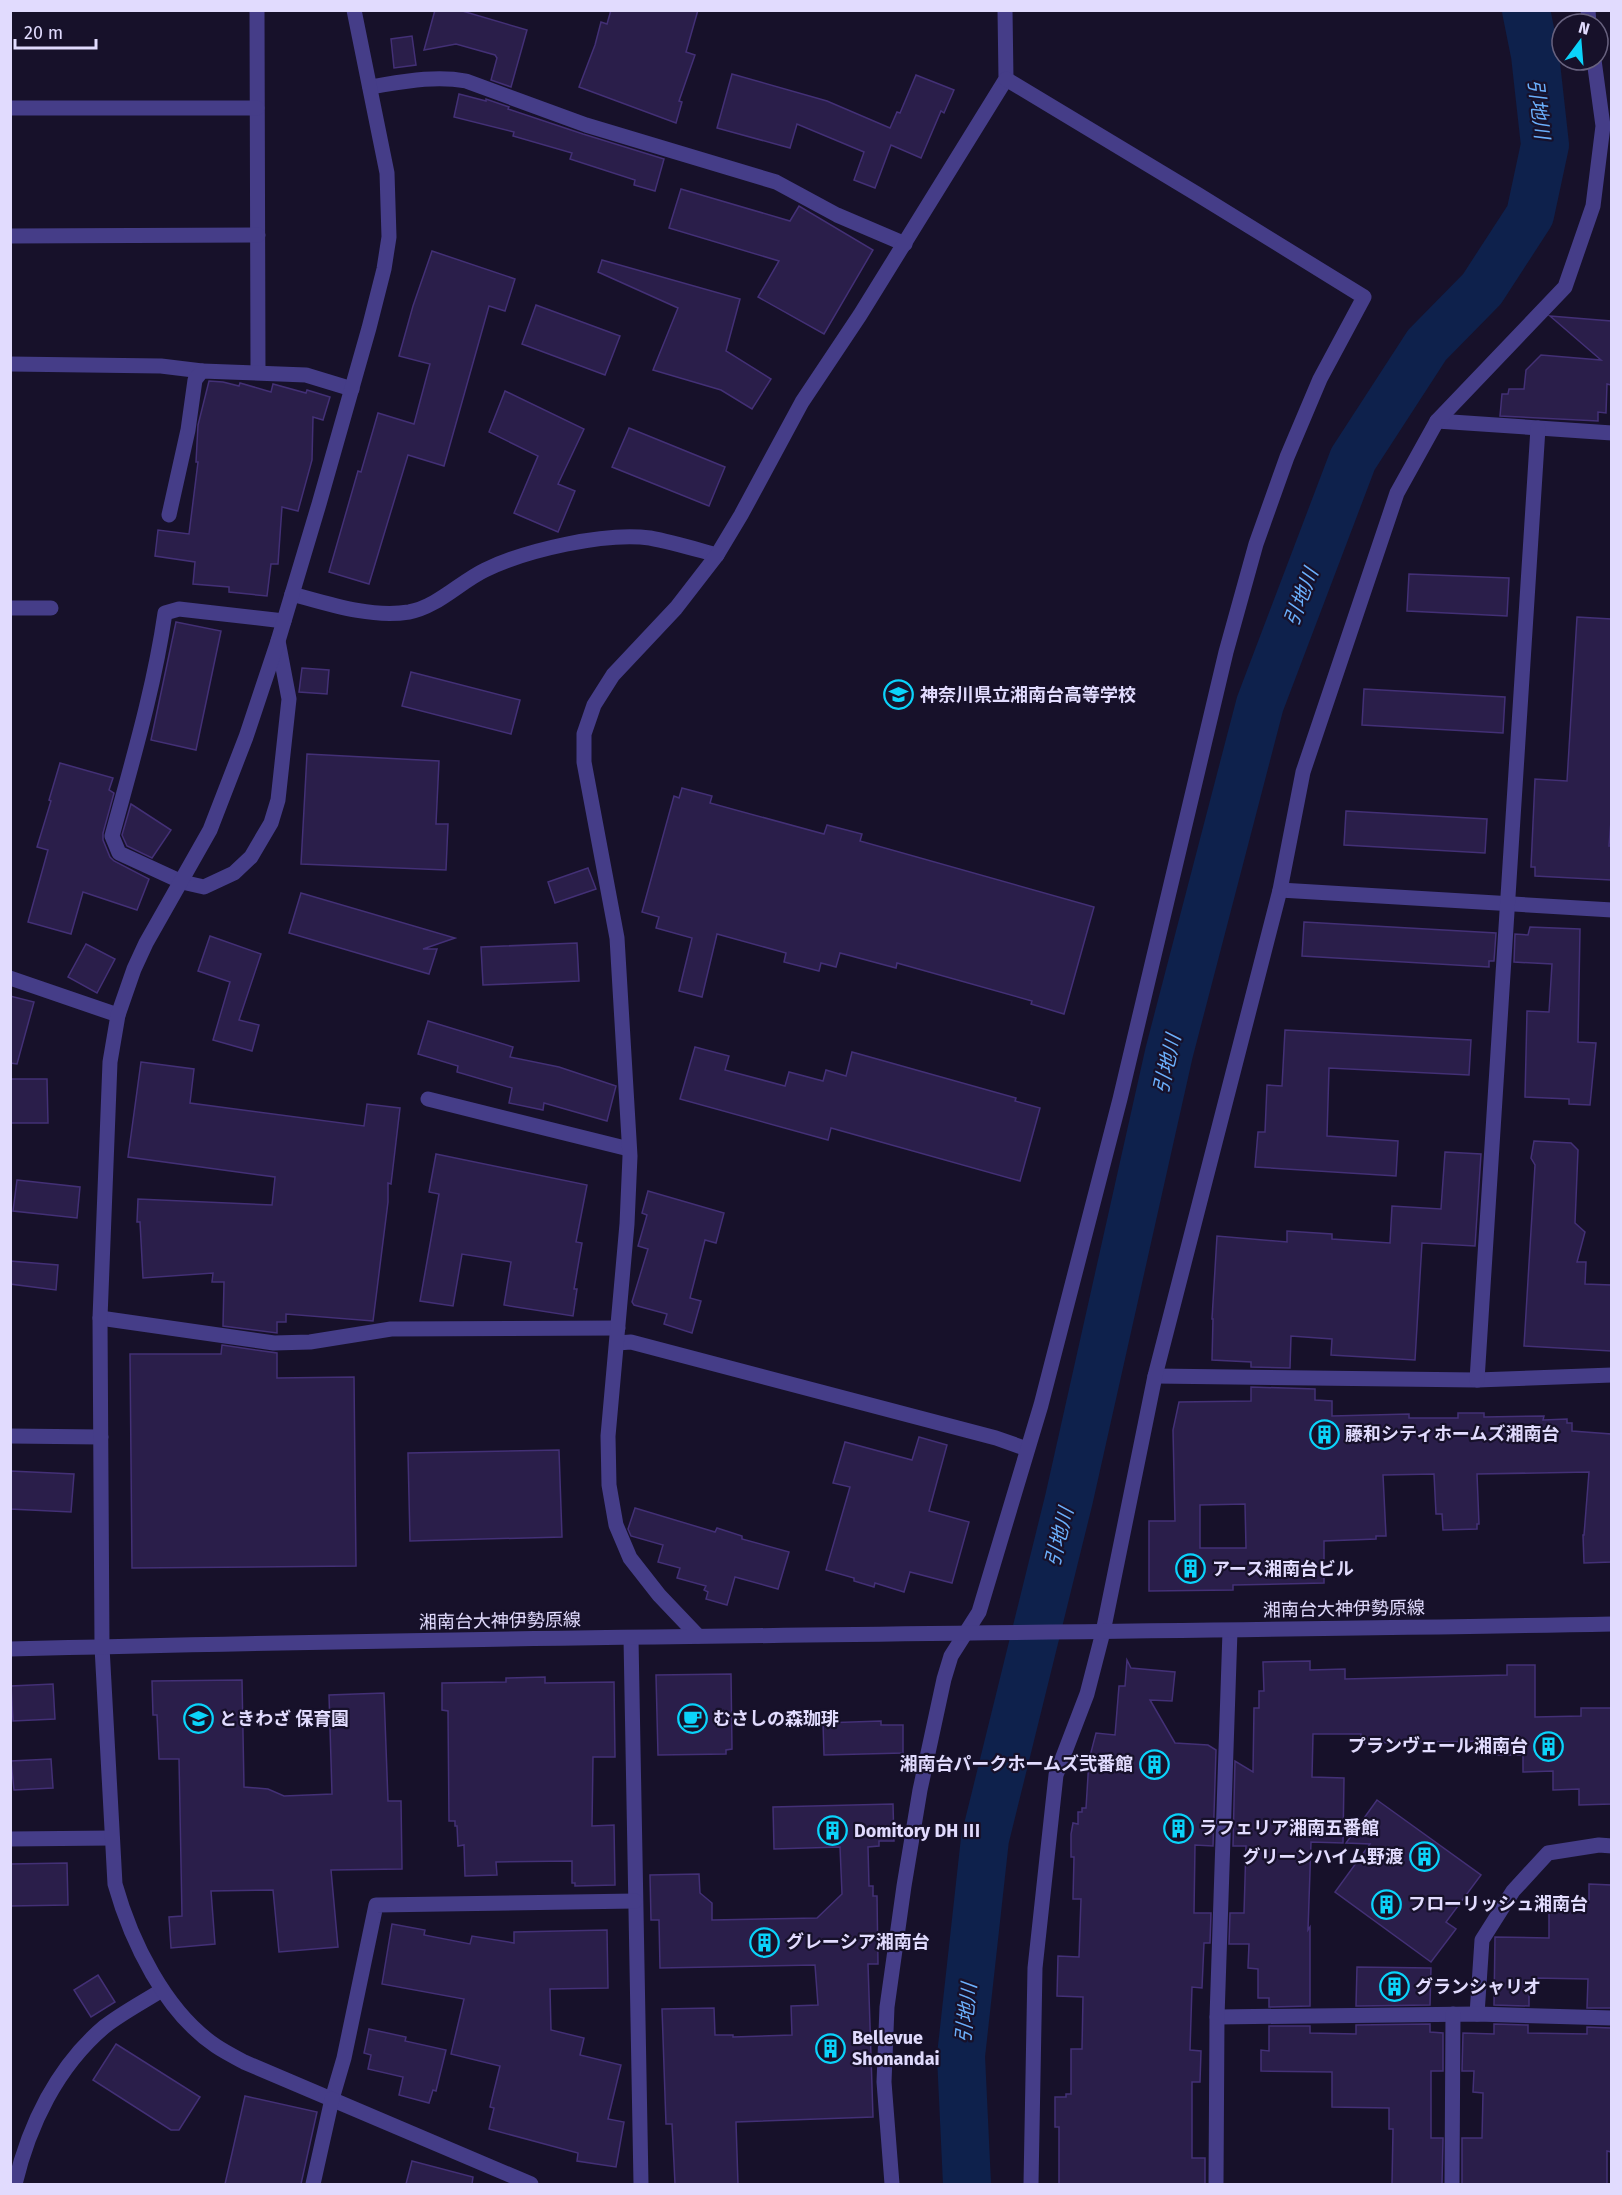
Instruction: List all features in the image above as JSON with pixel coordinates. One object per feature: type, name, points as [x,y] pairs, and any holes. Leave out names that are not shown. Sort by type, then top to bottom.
[{"type":"street","points":[[257,10],[258,372]]},
{"type":"street","points":[[354,10],[387,173],[389,237],[377,299],[278,641],[231,780],[210,830],[146,943],[134,969],[118,1015],[110,1062],[100,1318],[102,1647],[115,1884],[124,1916],[140,1952],[162,1990],[191,2024],[215,2045],[244,2062],[531,2184]]},
{"type":"street","points":[[698,1635],[659,1594],[630,1558],[616,1525],[609,1485],[608,1436],[627,1224],[629,1149],[617,938],[584,762],[584,734],[594,705],[613,675],[676,608],[717,555],[802,402],[905,244],[1006,79],[1005,10]]},
{"type":"street","points":[[1031,2184],[1035,1968],[1056,1775],[1087,1694],[1103,1632],[1155,1376],[1280,890],[1307,761],[1397,493],[1437,421],[1565,287],[1593,206],[1603,126],[1596,72]]},
{"type":"street","points":[[370,87],[422,79],[450,78],[466,81],[586,125],[776,182],[837,215],[905,244]]},
{"type":"street","points":[[891,2184],[884,2082],[887,2007],[903,1886],[920,1790],[944,1679],[951,1656],[979,1612],[1041,1405],[1120,1099],[1226,652],[1256,544],[1287,457],[1320,379],[1364,297],[1006,79]]},
{"type":"street","points":[[10,108],[257,108]]},
{"type":"street","points":[[10,236],[258,235]]},
{"type":"street","points":[[10,364],[161,366],[201,371],[306,375],[352,389]]},
{"type":"street","points":[[169,515],[188,429],[195,380],[201,371]]},
{"type":"street","points":[[1437,421],[1611,433]]},
{"type":"street","points":[[1478,1380],[1538,428]]},
{"type":"street","points":[[292,594],[351,609],[410,611],[429,604],[501,562],[566,545],[623,538],[650,538],[717,555]]},
{"type":"street","points":[[10,608],[51,608]]},
{"type":"street","points":[[278,641],[289,699],[278,800],[271,824],[250,857],[234,873],[204,887],[182,882],[119,853],[112,836],[153,682],[165,613],[179,609],[284,621]]},
{"type":"street","points":[[1280,890],[1611,910]]},
{"type":"street","points":[[10,978],[118,1015]]},
{"type":"street","points":[[428,1099],[629,1149]]},
{"type":"street","points":[[100,1318],[274,1342],[310,1342],[391,1329],[618,1335],[631,1342],[986,1436],[1027,1449]]},
{"type":"street","points":[[1155,1376],[1478,1380],[1611,1375]]},
{"type":"street","points":[[10,1436],[101,1437]]},
{"type":"street","name":"湘南台大神伊勢原線","points":[[10,1649],[698,1635],[1230,1631],[1611,1624]]},
{"type":"street","points":[[1216,2184],[1217,2017],[1230,1631]]},
{"type":"street","points":[[631,1638],[641,2184]]},
{"type":"street","points":[[10,1839],[112,1838]]},
{"type":"street","points":[[1477,2014],[1482,1941],[1513,1891],[1548,1853],[1599,1845],[1611,1846]]},
{"type":"street","points":[[313,2184],[332,2099],[344,2058],[376,1905],[635,1902]]},
{"type":"street","points":[[15,2184],[16,2159],[57,2080],[79,2050],[106,2025],[162,1990]]},
{"type":"street","points":[[1452,2184],[1453,2014]]},
{"type":"street","points":[[1217,2017],[1477,2014],[1611,2018]]},
{"type":"building","points":[[435,10],[459,10],[527,30],[511,87],[491,80],[497,58],[495,55],[456,44],[424,50]]},
{"type":"building","points":[[611,10],[698,10],[686,52],[695,55],[679,101],[682,102],[676,123],[579,87],[601,22],[607,24]]},
{"type":"building","points":[[412,36],[416,65],[394,68],[391,39]]},
{"type":"building","points":[[732,74],[827,101],[890,128],[897,112],[900,113],[916,75],[954,90],[944,113],[941,111],[921,158],[891,145],[875,188],[854,180],[864,152],[797,124],[790,148],[717,128]]},
{"type":"building","points":[[459,94],[486,101],[486,99],[509,107],[508,109],[664,159],[655,191],[634,185],[635,180],[570,159],[572,153],[513,136],[514,132],[454,117]]},
{"type":"building","points":[[681,189],[790,221],[799,206],[873,250],[824,334],[758,297],[779,261],[669,228]]},
{"type":"building","points":[[432,251],[515,279],[505,311],[489,306],[444,466],[408,455],[369,584],[329,572],[358,471],[361,472],[378,413],[414,424],[430,364],[399,356]]},
{"type":"building","points":[[602,260],[740,299],[726,351],[771,379],[752,409],[721,390],[653,370],[678,308],[598,272]]},
{"type":"building","points":[[536,305],[620,336],[605,375],[522,344]]},
{"type":"building","points":[[1550,316],[1611,321],[1611,385],[1607,384],[1606,413],[1598,412],[1598,421],[1500,416],[1502,394],[1508,394],[1509,389],[1524,389],[1526,370],[1541,355],[1601,360]]},
{"type":"building","points":[[209,381],[239,386],[240,383],[271,392],[273,384],[330,397],[323,420],[313,417],[312,460],[298,511],[282,507],[278,564],[271,564],[267,596],[229,592],[229,587],[193,584],[195,562],[155,556],[158,530],[189,534],[198,462],[196,462],[198,425]]},
{"type":"building","points":[[505,391],[584,429],[558,484],[575,491],[558,532],[514,513],[538,456],[489,432]]},
{"type":"building","points":[[629,428],[725,467],[709,506],[612,467]]},
{"type":"building","points":[[1409,574],[1509,578],[1507,616],[1407,611]]},
{"type":"building","points":[[1577,617],[1611,619],[1609,846],[1611,846],[1611,880],[1535,876],[1535,867],[1531,867],[1535,779],[1567,781]]},
{"type":"building","points":[[176,622],[221,631],[196,750],[151,740]]},
{"type":"building","points":[[302,668],[329,670],[327,694],[299,692]]},
{"type":"building","points":[[411,672],[520,700],[511,734],[402,706]]},
{"type":"building","points":[[1364,689],[1505,697],[1503,733],[1362,725]]},
{"type":"building","points":[[307,754],[439,761],[436,824],[448,824],[446,870],[301,864]]},
{"type":"building","points":[[60,763],[113,778],[109,790],[114,793],[103,840],[114,861],[149,879],[137,910],[83,892],[71,934],[28,922],[48,850],[37,847]]},
{"type":"building","points":[[682,788],[712,796],[710,803],[824,834],[827,825],[862,834],[860,841],[1094,907],[1064,1014],[1031,1004],[1032,1001],[897,963],[896,968],[840,953],[836,967],[821,963],[819,971],[784,962],[786,953],[717,934],[702,997],[679,991],[692,938],[656,928],[659,917],[642,912],[674,796],[679,798]]},
{"type":"building","points":[[131,804],[171,830],[152,858],[127,846],[122,835]]},
{"type":"building","points":[[1346,811],[1487,819],[1485,853],[1344,845]]},
{"type":"building","points":[[588,868],[596,889],[555,903],[548,882]]},
{"type":"building","points":[[301,893],[455,938],[423,949],[437,949],[429,974],[289,933]]},
{"type":"building","points":[[1304,922],[1496,933],[1494,961],[1489,961],[1489,967],[1302,956]]},
{"type":"building","points":[[1530,927],[1580,929],[1578,1042],[1596,1043],[1590,1105],[1569,1104],[1569,1099],[1525,1097],[1527,1011],[1549,1012],[1552,964],[1514,962],[1515,934],[1528,935]]},
{"type":"building","points":[[210,936],[261,954],[239,1020],[259,1025],[252,1051],[213,1040],[230,982],[198,971]]},
{"type":"building","points":[[577,943],[579,981],[483,985],[481,947]]},
{"type":"building","points":[[86,944],[115,959],[97,993],[68,977]]},
{"type":"building","points":[[10,996],[34,1002],[17,1064],[10,1063]]},
{"type":"building","points":[[428,1021],[513,1047],[510,1057],[559,1067],[616,1086],[607,1121],[544,1103],[543,1110],[509,1103],[512,1088],[457,1072],[458,1066],[418,1054]]},
{"type":"building","points":[[1285,1030],[1471,1040],[1469,1075],[1329,1068],[1327,1136],[1398,1141],[1396,1176],[1255,1167],[1258,1132],[1265,1132],[1267,1085],[1282,1086]]},
{"type":"building","points":[[695,1047],[729,1056],[725,1070],[785,1086],[789,1072],[823,1081],[826,1070],[846,1076],[852,1052],[1016,1098],[1015,1101],[1040,1108],[1020,1181],[831,1128],[828,1140],[680,1099]]},
{"type":"building","points":[[141,1062],[194,1069],[190,1103],[364,1126],[367,1104],[400,1108],[391,1184],[388,1183],[388,1202],[373,1321],[286,1314],[286,1322],[277,1322],[277,1333],[223,1326],[224,1282],[212,1282],[213,1273],[143,1278],[140,1222],[137,1222],[138,1199],[272,1205],[275,1177],[128,1157]]},
{"type":"building","points":[[10,1079],[47,1079],[48,1123],[10,1123]]},
{"type":"building","points":[[1534,1141],[1571,1143],[1578,1150],[1575,1223],[1585,1232],[1577,1262],[1586,1262],[1585,1284],[1611,1285],[1611,1351],[1524,1346],[1535,1165],[1531,1158]]},
{"type":"building","points":[[1445,1152],[1481,1154],[1475,1246],[1422,1243],[1415,1360],[1331,1355],[1332,1339],[1291,1336],[1290,1368],[1251,1367],[1251,1362],[1212,1360],[1217,1236],[1287,1242],[1287,1231],[1332,1234],[1332,1239],[1390,1243],[1392,1206],[1441,1209]]},
{"type":"building","points":[[436,1154],[587,1185],[576,1242],[582,1243],[574,1289],[577,1289],[573,1316],[504,1305],[511,1262],[462,1254],[453,1306],[420,1301],[439,1194],[429,1192]]},
{"type":"building","points":[[17,1180],[80,1187],[77,1218],[13,1211]]},
{"type":"building","points":[[648,1191],[724,1213],[716,1243],[705,1240],[690,1298],[701,1301],[692,1333],[664,1324],[667,1314],[634,1305],[632,1302],[648,1249],[638,1246],[647,1215],[642,1213]]},
{"type":"building","points":[[10,1261],[58,1265],[56,1290],[10,1284]]},
{"type":"building","points":[[222,1345],[277,1353],[277,1378],[354,1377],[356,1566],[132,1568],[130,1354],[221,1354]]},
{"type":"building","points":[[1251,1387],[1315,1389],[1315,1400],[1332,1401],[1332,1416],[1409,1414],[1409,1418],[1458,1418],[1458,1413],[1484,1413],[1484,1417],[1544,1416],[1543,1420],[1567,1419],[1567,1423],[1572,1423],[1572,1431],[1611,1434],[1611,1562],[1584,1563],[1583,1535],[1589,1472],[1477,1474],[1479,1524],[1477,1524],[1477,1529],[1443,1530],[1442,1514],[1436,1514],[1434,1474],[1383,1475],[1386,1536],[1376,1536],[1376,1539],[1324,1541],[1324,1583],[1233,1585],[1233,1590],[1149,1591],[1149,1521],[1175,1521],[1173,1430],[1179,1402],[1251,1401]],"holes":[[[1245,1504],[1246,1548],[1200,1548],[1200,1505]]]},
{"type":"building","points":[[919,1437],[947,1445],[929,1511],[969,1522],[952,1583],[910,1572],[904,1592],[875,1583],[874,1587],[854,1581],[854,1578],[826,1570],[850,1487],[833,1483],[845,1442],[912,1460]]},
{"type":"building","points":[[559,1450],[562,1537],[410,1541],[408,1453]]},
{"type":"building","points":[[10,1471],[74,1474],[71,1512],[10,1509]]},
{"type":"building","points":[[635,1508],[715,1532],[717,1528],[742,1536],[742,1539],[789,1552],[778,1589],[735,1577],[727,1605],[706,1599],[708,1592],[704,1590],[706,1586],[677,1578],[680,1568],[658,1562],[663,1545],[631,1536],[628,1529]]},
{"type":"building","points":[[1127,1660],[1131,1668],[1175,1672],[1172,1701],[1150,1700],[1175,1743],[1208,1745],[1216,1750],[1213,1846],[1195,1845],[1194,1913],[1211,1913],[1210,1943],[1204,1943],[1202,1988],[1192,1987],[1190,2050],[1201,2051],[1200,2082],[1192,2082],[1192,2158],[1205,2158],[1205,2184],[1059,2184],[1059,2127],[1055,2127],[1055,2097],[1066,2097],[1066,2094],[1071,2094],[1071,2049],[1082,2049],[1083,1997],[1057,1996],[1058,1956],[1079,1957],[1081,1899],[1073,1899],[1074,1857],[1071,1857],[1071,1834],[1073,1823],[1078,1824],[1078,1812],[1086,1808],[1089,1760],[1096,1733],[1115,1735],[1119,1686],[1125,1686]]},
{"type":"building","points":[[1310,1661],[1310,1670],[1345,1669],[1345,1679],[1507,1675],[1507,1665],[1535,1665],[1535,1717],[1581,1716],[1581,1708],[1611,1708],[1611,1804],[1579,1805],[1579,1789],[1553,1790],[1553,1771],[1523,1772],[1523,1755],[1493,1755],[1493,1741],[1361,1743],[1361,1734],[1313,1734],[1312,1777],[1344,1778],[1343,1843],[1311,1842],[1308,1930],[1310,1927],[1310,2006],[1269,2007],[1269,1998],[1258,1998],[1258,1969],[1248,1968],[1249,1944],[1229,1944],[1230,1913],[1244,1913],[1246,1846],[1233,1846],[1235,1761],[1253,1772],[1254,1708],[1259,1708],[1259,1691],[1264,1691],[1263,1662]]},
{"type":"building","points":[[731,1674],[732,1749],[726,1750],[726,1754],[658,1755],[656,1675]]},
{"type":"building","points":[[545,1677],[545,1683],[614,1682],[615,1757],[593,1757],[592,1826],[614,1825],[615,1885],[575,1886],[575,1883],[572,1883],[572,1861],[496,1862],[497,1875],[465,1876],[464,1845],[458,1846],[457,1826],[455,1826],[455,1821],[449,1821],[448,1711],[442,1710],[442,1683],[506,1682],[506,1678]]},
{"type":"building","points":[[242,1680],[244,1787],[268,1789],[284,1796],[332,1794],[329,1695],[384,1693],[388,1801],[401,1801],[402,1869],[331,1870],[338,1947],[279,1952],[273,1890],[211,1891],[215,1944],[171,1948],[169,1917],[182,1916],[179,1759],[159,1759],[157,1715],[153,1715],[152,1681]]},
{"type":"building","points":[[53,1684],[55,1719],[13,1721],[11,1686]]},
{"type":"building","points":[[881,1721],[881,1725],[903,1725],[903,1753],[824,1755],[823,1723]]},
{"type":"building","points":[[51,1759],[53,1788],[14,1790],[11,1761]]},
{"type":"building","points":[[1377,1800],[1481,1875],[1446,1922],[1456,1929],[1431,1962],[1335,1892],[1370,1844],[1346,1843]]},
{"type":"building","points":[[893,1804],[894,1841],[879,1841],[879,1846],[868,1847],[869,1886],[873,1886],[873,1896],[877,1896],[878,1964],[868,1964],[873,2117],[736,2122],[738,2184],[675,2184],[672,2124],[666,2124],[662,2009],[714,2008],[715,2035],[733,2035],[733,2037],[792,2035],[791,2006],[818,2005],[815,1965],[660,1968],[659,1920],[651,1920],[650,1875],[699,1874],[700,1893],[712,1903],[712,1920],[817,1918],[842,1894],[840,1847],[774,1849],[773,1807]]},
{"type":"building","points":[[67,1863],[68,1905],[10,1906],[10,1864]]},
{"type":"building","points":[[1589,1884],[1611,1885],[1611,2008],[1587,2008],[1588,1979],[1534,1978],[1534,1987],[1529,1987],[1529,2006],[1494,2005],[1495,1937],[1549,1938],[1549,1901],[1589,1900]]},
{"type":"building","points":[[392,1924],[425,1930],[424,1935],[470,1944],[472,1936],[514,1943],[514,1932],[607,1930],[608,1988],[550,1989],[551,2030],[584,2038],[580,2055],[621,2065],[608,2119],[624,2122],[616,2167],[577,2161],[578,2153],[489,2129],[494,2108],[490,2107],[500,2066],[451,2054],[464,1999],[382,1984]]},
{"type":"building","name":"グランシャリオ","points":[[1357,1967],[1431,1968],[1430,2005],[1356,2006]]},
{"type":"building","points":[[98,1975],[115,2002],[91,2017],[74,1990]]},
{"type":"building","points":[[1430,2024],[1430,2032],[1443,2033],[1443,2071],[1431,2071],[1431,2138],[1443,2138],[1442,2184],[1392,2184],[1393,2129],[1389,2129],[1389,2108],[1332,2107],[1332,2072],[1261,2071],[1261,2050],[1269,2051],[1269,2026],[1310,2026],[1310,2033],[1356,2034],[1356,2025]]},
{"type":"building","points":[[1494,2024],[1528,2025],[1528,2033],[1587,2034],[1587,2027],[1611,2028],[1611,2152],[1607,2151],[1607,2184],[1462,2184],[1462,2138],[1482,2138],[1483,2093],[1473,2092],[1474,2071],[1462,2071],[1463,2033],[1494,2034]]},
{"type":"building","points":[[369,2029],[406,2037],[405,2041],[446,2050],[436,2091],[433,2090],[429,2103],[399,2095],[403,2077],[368,2069],[371,2055],[364,2053]]},
{"type":"building","points":[[116,2044],[200,2097],[179,2130],[171,2130],[93,2080]]},
{"type":"building","points":[[245,2096],[317,2112],[301,2184],[225,2184]]},
{"type":"building","points":[[412,2161],[473,2177],[472,2184],[406,2184]]},
{"type":"waterway","name":"引地川","points":[[967,2184],[961,2056],[985,1839],[1069,1499],[1169,1053],[1260,704],[1353,459],[1427,345],[1482,289],[1530,215],[1545,145],[1535,55],[1526,10]]},
{"type":"place","name":"神奈川県立湘南台高等学校","points":[[899,695]]},
{"type":"place","name":"藤和シティホームズ湘南台","points":[[1324,1434]]},
{"type":"place","name":"アース湘南台ビル","points":[[1191,1569]]},
{"type":"place","name":"ときわざ 保育園","points":[[198,1719]]},
{"type":"place","name":"むさしの森珈琲","points":[[692,1719]]},
{"type":"place","name":"プランヴェール湘南台","points":[[1549,1746]]},
{"type":"place","name":"湘南台パークホームズ弐番館","points":[[1154,1764]]},
{"type":"place","name":"ラフェリア湘南五番館","points":[[1178,1828]]},
{"type":"place","name":"Domitory DH Ⅲ","points":[[833,1831]]},
{"type":"place","name":"グリーンハイム野渡","points":[[1424,1857]]},
{"type":"place","name":"フローリッシュ湘南台","points":[[1387,1904]]},
{"type":"place","name":"グレーシア湘南台","points":[[765,1942]]},
{"type":"place","name":"グランシャリオ","points":[[1394,1987]]},
{"type":"place","name":"Bellevue Shonandai","points":[[831,2048]]}]
